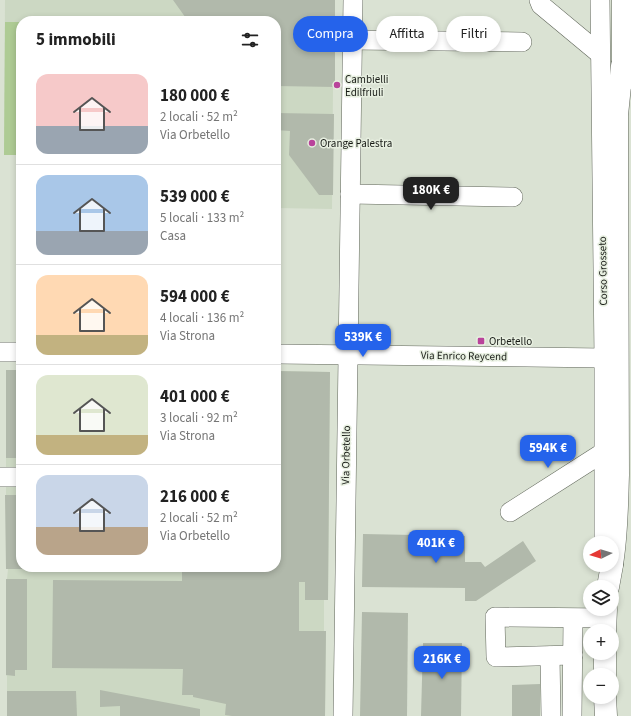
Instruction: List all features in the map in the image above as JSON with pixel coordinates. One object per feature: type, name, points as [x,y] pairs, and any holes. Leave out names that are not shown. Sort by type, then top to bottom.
[{"type":"main road","name":"Corso Grosseto","points":[[623,0],[622,66],[631,379]]},
{"type":"main road","name":"Corso Grosseto","points":[[615,536],[618,482],[617,115],[622,66]]},
{"type":"main road","points":[[605,704],[606,716]]},
{"type":"street","name":"Via Orbetello","points":[[353,0],[353,16]]},
{"type":"street","points":[[539,0],[541,6],[600,54]]},
{"type":"street","name":"Corso Grosseto","points":[[600,0],[604,358],[604,536]]},
{"type":"street","points":[[368,40],[522,42]]},
{"type":"street","name":"Via Orbetello","points":[[343,716],[352,52]]},
{"type":"street","points":[[350,194],[514,197]]},
{"type":"street","points":[[0,352],[16,352]]},
{"type":"street","name":"Via Enrico Reycend","points":[[281,354],[604,358]]},
{"type":"street","points":[[510,512],[604,452]]},
{"type":"street","points":[[0,477],[16,477]]},
{"type":"street","points":[[573,655],[496,657],[495,617],[573,619],[605,617]]},
{"type":"street","points":[[572,716],[573,619]]},
{"type":"street","points":[[550,656],[551,716]]},
{"type":"shaded area","points":[[5,0],[335,0],[335,16],[293,16],[293,52],[335,52],[335,87],[333,87],[332,209],[281,208],[281,16],[16,16],[16,155],[4,155]]},
{"type":"shaded area","points":[[6,370],[16,370],[16,572],[281,572],[281,371],[330,372],[328,600],[324,600],[324,631],[326,631],[325,716],[7,716],[6,579],[8,569],[6,569]]},
{"type":"green space","points":[[5,22],[16,22],[16,155],[4,155]]},
{"type":"building","points":[[173,0],[335,0],[335,16],[293,16],[293,52],[335,52],[335,87],[281,86],[281,16],[184,16]]},
{"type":"building","name":"Orange Palestra","points":[[281,113],[334,114],[333,195],[319,195],[289,155],[290,131],[281,130]]},
{"type":"building","points":[[6,370],[16,370],[16,458],[6,458]]},
{"type":"building","points":[[281,371],[330,372],[328,600],[305,600],[305,582],[299,582],[299,631],[326,631],[325,716],[225,715],[226,704],[193,697],[193,695],[182,695],[183,669],[52,668],[53,580],[182,581],[182,572],[281,572]]},
{"type":"building","points":[[5,495],[16,495],[16,569],[6,569]]},
{"type":"building","points":[[363,534],[465,536],[465,562],[481,562],[485,567],[523,541],[536,561],[476,601],[465,601],[465,588],[362,587]]},
{"type":"building","points":[[6,579],[27,579],[27,670],[15,670],[15,676],[6,675]]},
{"type":"building","points":[[362,612],[408,613],[407,716],[360,716]]},
{"type":"building","points":[[423,643],[462,643],[461,716],[421,716]]},
{"type":"building","points":[[540,684],[540,716],[512,716],[512,685]]},
{"type":"building","points":[[100,690],[200,709],[200,716],[120,716],[120,706],[100,707]]},
{"type":"building","points":[[7,691],[76,691],[77,716],[7,716]]},
{"type":"place","name":"Cambielli Edilfriuli","points":[[337,85]]},
{"type":"place","name":"Orange Palestra","points":[[312,143]]},
{"type":"place","name":"Orbetello","points":[[481,341]]}]
